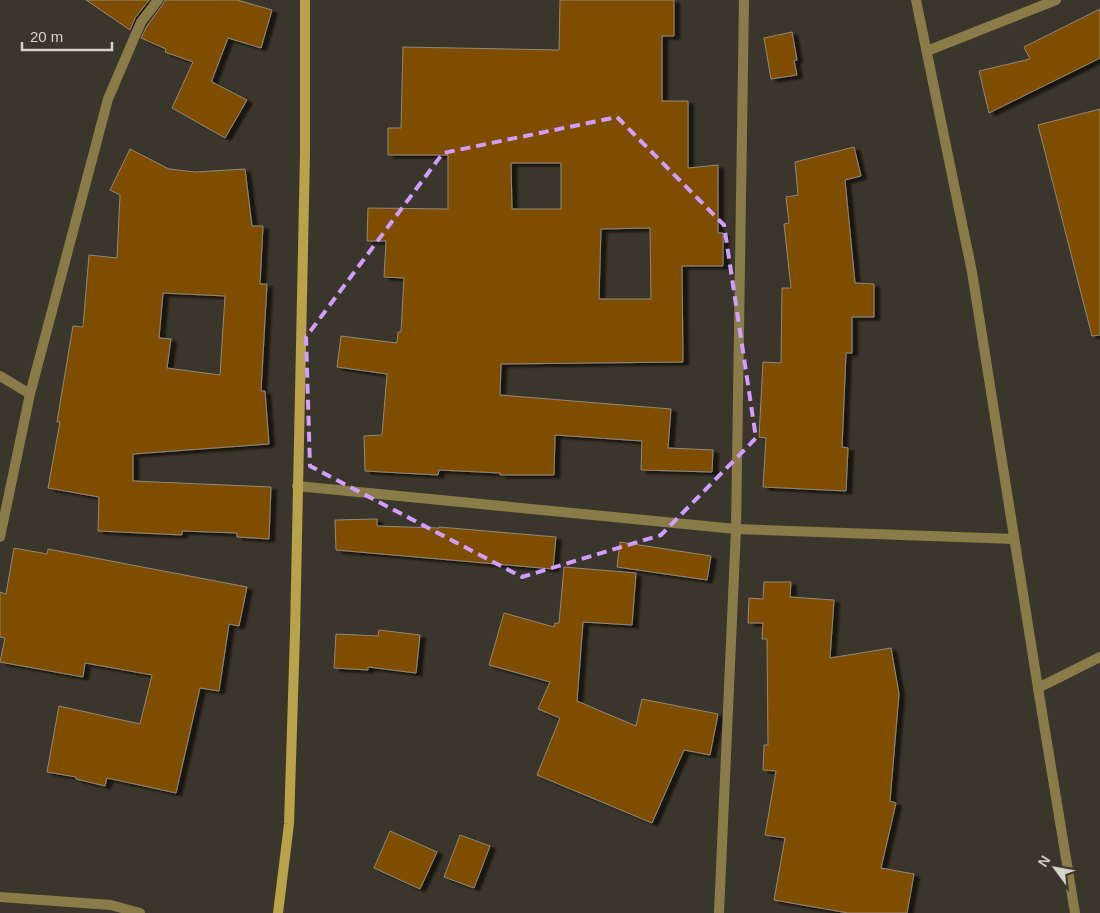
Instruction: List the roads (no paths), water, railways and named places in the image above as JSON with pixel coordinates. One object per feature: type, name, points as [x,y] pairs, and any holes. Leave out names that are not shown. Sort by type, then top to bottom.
[{"type":"street","points":[[0,537],[30,394],[108,99],[141,22],[158,0]]},
{"type":"street","points":[[278,913],[289,824],[295,634],[305,153],[305,0]]},
{"type":"street","points":[[719,913],[736,529],[744,0]]},
{"type":"street","points":[[916,0],[972,272],[1075,913]]},
{"type":"street","points":[[927,51],[1056,0]]},
{"type":"street","points":[[0,376],[30,394]]},
{"type":"street","points":[[297,486],[736,529],[1014,539]]},
{"type":"street","points":[[1038,688],[1100,657]]},
{"type":"street","points":[[0,896],[111,905],[140,913]]}]
